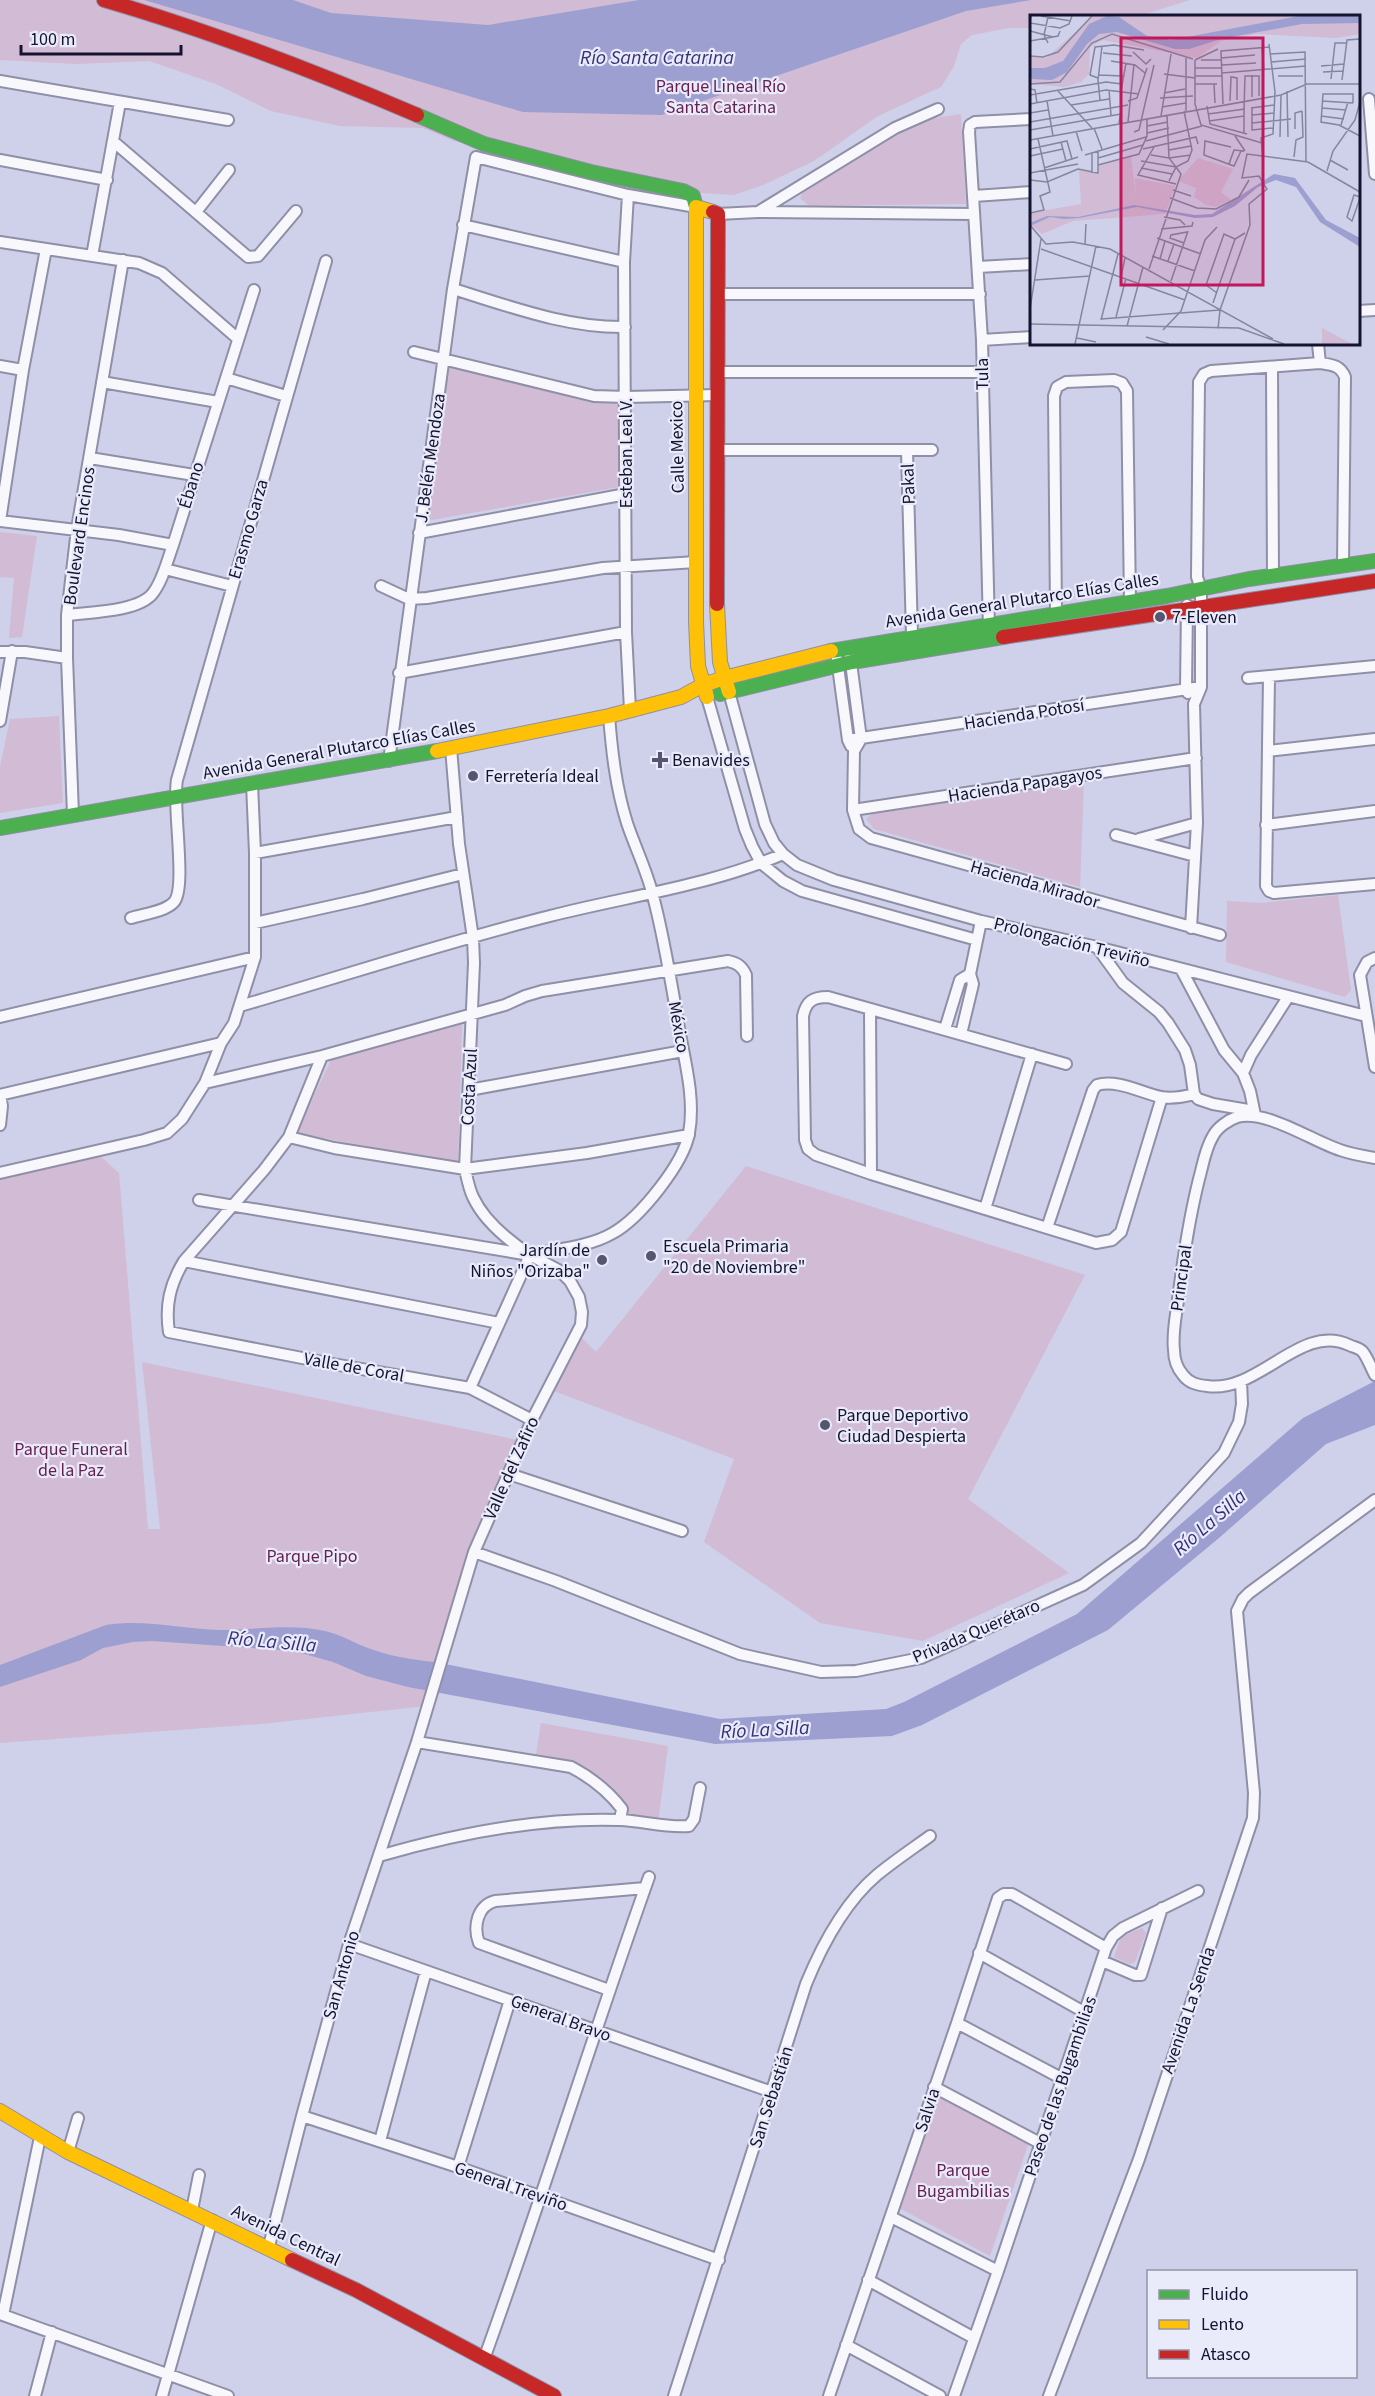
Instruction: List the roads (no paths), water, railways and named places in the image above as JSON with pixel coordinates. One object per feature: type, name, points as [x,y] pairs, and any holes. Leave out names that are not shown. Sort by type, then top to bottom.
[{"type":"main road","points":[[104,0],[166,18],[315,71],[484,144],[591,172],[683,191],[693,196],[696,207],[718,214],[717,632],[724,678],[729,692]]},
{"type":"main road","name":"Calle Mexico","points":[[696,207],[697,647],[698,666],[705,691]]},
{"type":"main road","name":"Avenida General Plutarco Elías Calles","points":[[705,691],[724,678],[841,648],[1130,601],[1195,585],[1375,561]]},
{"type":"main road","points":[[1249,579],[1252,599]]},
{"type":"main road","name":"Avenida General Plutarco Elías Calles","points":[[0,828],[388,761],[609,716],[705,691],[729,692],[845,664],[1201,606],[1375,581]]},
{"type":"main road","name":"Avenida Central","points":[[0,2111],[68,2152],[268,2246],[384,2304],[554,2396]]},
{"type":"street","points":[[0,81],[228,120]]},
{"type":"street","points":[[1368,99],[1375,174]]},
{"type":"street","points":[[92,256],[120,102]]},
{"type":"street","points":[[758,212],[895,128],[938,109]]},
{"type":"street","name":"Tula","points":[[989,641],[982,340],[970,125],[975,122],[1030,119]]},
{"type":"street","points":[[114,142],[248,257],[258,256],[296,211]]},
{"type":"street","name":"J. Belén Mendoza","points":[[388,761],[453,289],[476,157],[628,195]]},
{"type":"street","points":[[0,160],[107,180]]},
{"type":"street","points":[[196,212],[229,170]]},
{"type":"street","points":[[974,196],[1030,192]]},
{"type":"street","points":[[628,195],[696,207]]},
{"type":"street","name":"Esteban Leal V.","points":[[628,195],[624,262],[626,632],[630,710]]},
{"type":"street","points":[[718,214],[758,212],[974,214]]},
{"type":"street","points":[[463,225],[624,262]]},
{"type":"street","points":[[0,242],[123,260],[150,267],[162,273],[237,338]]},
{"type":"street","points":[[46,249],[6,445],[0,521],[77,529],[173,545]]},
{"type":"street","name":"Boulevard Encinos","points":[[74,814],[67,615],[77,529],[123,260]]},
{"type":"street","name":"Erasmo Garza","points":[[130,918],[167,907],[178,896],[175,797],[180,766],[326,261]]},
{"type":"street","points":[[978,267],[1030,264]]},
{"type":"street","points":[[453,289],[576,324],[602,328],[625,327]]},
{"type":"street","name":"Ébano","points":[[67,615],[130,606],[143,602],[152,595],[165,569],[254,290]]},
{"type":"street","points":[[718,294],[980,294]]},
{"type":"street","points":[[1360,311],[1375,310]]},
{"type":"street","points":[[982,340],[1030,337]]},
{"type":"street","points":[[1318,345],[1320,363]]},
{"type":"street","points":[[414,352],[594,396],[718,395]]},
{"type":"street","points":[[1191,928],[1197,823],[1194,704],[1201,687],[1201,606],[1195,585],[1199,382],[1204,374],[1211,371],[1320,363],[1342,369],[1345,377],[1343,566]]},
{"type":"street","points":[[0,366],[23,370]]},
{"type":"street","points":[[1272,367],[1273,576]]},
{"type":"street","points":[[718,372],[982,372]]},
{"type":"street","points":[[226,378],[286,396]]},
{"type":"street","points":[[1056,613],[1054,396],[1057,387],[1065,382],[1114,380],[1122,383],[1127,391],[1130,601]]},
{"type":"street","points":[[102,382],[218,402]]},
{"type":"street","name":"Pakal","points":[[718,450],[907,450],[912,635]]},
{"type":"street","points":[[907,450],[932,450]]},
{"type":"street","points":[[90,458],[194,475]]},
{"type":"street","points":[[419,533],[626,494]]},
{"type":"street","points":[[381,586],[409,599],[441,596],[626,565],[696,562]]},
{"type":"street","points":[[165,569],[232,586]]},
{"type":"street","points":[[1194,704],[1186,689],[1186,609],[1195,585]]},
{"type":"street","points":[[399,673],[626,632]]},
{"type":"street","points":[[841,648],[861,739],[854,751],[853,810]]},
{"type":"street","points":[[0,721],[6,651],[67,658]]},
{"type":"street","points":[[845,664],[848,740],[854,751]]},
{"type":"street","points":[[1248,678],[1375,666]]},
{"type":"street","points":[[1269,677],[1266,886],[1274,893],[1375,884]]},
{"type":"street","name":"Hacienda Potosí","points":[[848,740],[1201,687]]},
{"type":"street","name":"Prolongación Treviño","points":[[705,691],[745,830],[761,863],[783,881],[802,891],[977,940]]},
{"type":"street","name":"Prolongación Treviño","points":[[729,692],[765,824],[774,843],[797,865],[834,880],[981,921],[1097,947],[1366,1016]]},
{"type":"street","name":"México","points":[[530,1256],[592,1242],[614,1232],[634,1216],[680,1158],[689,1135],[690,1102],[669,969],[653,894],[619,793],[613,766],[609,716]]},
{"type":"street","points":[[1268,751],[1375,739]]},
{"type":"street","name":"Costa Azul","points":[[451,748],[463,874],[473,938],[473,1014],[465,1169],[472,1197],[484,1215],[530,1256]]},
{"type":"street","name":"Hacienda Papagayos","points":[[853,810],[1196,758]]},
{"type":"street","points":[[0,1173],[109,1149],[167,1133],[182,1119],[205,1083],[221,1043],[234,1023],[255,957],[255,853],[252,784]]},
{"type":"street","name":"Hacienda Mirador","points":[[853,810],[856,822],[864,834],[871,838],[1220,935]]},
{"type":"street","points":[[1266,825],[1375,811]]},
{"type":"street","points":[[255,853],[457,817]]},
{"type":"street","points":[[1136,840],[1197,823]]},
{"type":"street","points":[[1116,835],[1195,856]]},
{"type":"street","points":[[240,1006],[550,916],[653,894],[761,863],[783,854]]},
{"type":"street","points":[[255,923],[463,874]]},
{"type":"street","points":[[961,1034],[973,984],[970,974],[981,921]]},
{"type":"street","points":[[1097,947],[1123,983],[1159,1012],[1168,1023],[1185,1050],[1190,1065],[1194,1094],[1203,1102],[1255,1114],[1251,1091],[1243,1072],[1224,1050],[1181,969]]},
{"type":"street","points":[[0,1017],[255,957]]},
{"type":"street","points":[[1375,958],[1367,962],[1360,975],[1375,1067]]},
{"type":"street","points":[[205,1083],[322,1056],[473,1014],[542,991],[728,961],[744,968],[746,975],[747,1036]]},
{"type":"street","points":[[945,1029],[960,980],[970,974]]},
{"type":"street","points":[[1066,1064],[828,997],[812,999],[806,1005],[803,1016],[805,1140],[808,1149],[816,1155],[1096,1243],[1112,1240],[1122,1232],[1162,1097]]},
{"type":"street","points":[[1243,1072],[1251,1055],[1288,997]]},
{"type":"street","points":[[870,1009],[871,1174]]},
{"type":"street","points":[[0,1125],[2,1106],[0,1095],[221,1043]]},
{"type":"street","points":[[469,1090],[683,1051]]},
{"type":"street","points":[[985,1209],[1032,1054]]},
{"type":"street","points":[[322,1056],[289,1137],[264,1170],[184,1261],[499,1323]]},
{"type":"street","points":[[1047,1228],[1093,1090],[1097,1085],[1112,1083],[1172,1098],[1194,1094]]},
{"type":"street","name":"Principal","points":[[1374,1154],[1342,1151],[1255,1114],[1239,1117],[1224,1124],[1214,1134],[1206,1150],[1190,1220],[1173,1341],[1176,1364],[1183,1375],[1194,1384],[1214,1387],[1240,1381],[1298,1348],[1317,1342],[1342,1341],[1362,1351],[1375,1375]]},
{"type":"street","points":[[289,1137],[334,1148],[465,1169],[587,1153],[689,1135]]},
{"type":"street","points":[[199,1200],[530,1256],[470,1388]]},
{"type":"street","points":[[560,1271],[567,1247]]},
{"type":"street","name":"Valle del Zafiro","points":[[426,1706],[474,1552],[532,1420],[581,1325],[582,1312],[579,1297],[570,1281],[560,1271],[530,1256]]},
{"type":"street","name":"Valle de Coral","points":[[184,1261],[170,1288],[167,1309],[169,1332],[470,1388],[532,1420]]},
{"type":"street","name":"Privada Querétaro","points":[[474,1552],[556,1581],[740,1654],[821,1672],[856,1671],[921,1658],[1083,1585],[1141,1543],[1224,1453],[1239,1422],[1242,1404],[1240,1381]]},
{"type":"street","points":[[509,1474],[682,1531]]},
{"type":"street","name":"Avenida La Senda","points":[[1049,2396],[1136,2167],[1253,1818],[1254,1793],[1238,1611],[1243,1599],[1249,1593],[1375,1500]]},
{"type":"street","name":"San Antonio","points":[[268,2246],[349,1944],[417,1742],[426,1706]]},
{"type":"street","points":[[417,1742],[571,1767],[584,1774],[614,1798],[622,1809],[621,1820]]},
{"type":"street","points":[[379,1857],[419,1844],[492,1829],[621,1820],[689,1826],[694,1819],[700,1788]]},
{"type":"street","name":"San Sebastián","points":[[674,2396],[806,1984],[828,1935],[875,1877],[930,1836]]},
{"type":"street","points":[[484,2359],[647,1882],[495,1901],[481,1908],[476,1928],[479,1943],[609,1990]]},
{"type":"street","name":"Paseo de las Bugambilias","points":[[954,2396],[1106,1948],[1113,1936],[1123,1928],[1198,1891]]},
{"type":"street","name":"Salvia","points":[[829,2396],[998,1898],[1004,1894],[1012,1894],[1106,1948]]},
{"type":"street","points":[[1102,1962],[1136,1976],[1141,1975],[1162,1908]]},
{"type":"street","name":"General Bravo","points":[[349,1944],[772,2092]]},
{"type":"street","points":[[979,1953],[1084,2012]]},
{"type":"street","points":[[380,2141],[426,1971]]},
{"type":"street","points":[[458,2167],[510,2000]]},
{"type":"street","points":[[957,2023],[1062,2078]]},
{"type":"street","points":[[934,2087],[1040,2143]]},
{"type":"street","name":"General Treviño","points":[[302,2116],[458,2167],[719,2260]]},
{"type":"street","points":[[68,2152],[78,2118]]},
{"type":"street","points":[[40,2137],[2,2314],[228,2396]]},
{"type":"street","points":[[192,2210],[199,2175]]},
{"type":"street","points":[[891,2217],[998,2271]]},
{"type":"street","points":[[162,2396],[212,2220]]},
{"type":"street","points":[[868,2280],[974,2338]]},
{"type":"street","points":[[35,2396],[52,2332]]},
{"type":"street","points":[[846,2345],[940,2396]]},
{"type":"water","name":"Río Santa Catarina","points":[[144,0],[293,0],[331,13],[488,25],[639,0],[1031,0],[966,11],[662,115],[523,112]]},
{"type":"water","name":"Río La Silla","points":[[1375,1381],[1375,1425],[1326,1444],[1219,1538],[1108,1630],[922,1725],[892,1736],[715,1744],[408,1687],[366,1676],[333,1662],[294,1651],[152,1641],[103,1648],[81,1660],[0,1687],[0,1665],[106,1625],[135,1623],[220,1630],[286,1627],[331,1632],[368,1648],[410,1659],[435,1662],[720,1719],[886,1709],[1077,1614],[1303,1418]]},
{"type":"place","name":"7-Eleven","points":[[1160,617]]},
{"type":"place","name":"Benavides","points":[[660,760]]},
{"type":"place","name":"Ferretería Ideal","points":[[473,776]]},
{"type":"place","name":"Escuela Primaria \"20 de Noviembre\"","points":[[651,1256]]},
{"type":"place","name":"Jardín de Niños \"Orizaba\"","points":[[602,1260]]},
{"type":"place","name":"Parque Deportivo Ciudad Despierta","points":[[825,1425]]},
{"type":"park label","name":"Parque Lineal Río Santa Catarina","points":[[721,96]]},
{"type":"park label","name":"Parque Funeral de la Paz","points":[[71,1459]]},
{"type":"park label","name":"Parque Pipo","points":[[312,1556]]},
{"type":"park label","name":"Parque Bugambilias","points":[[963,2180]]}]
